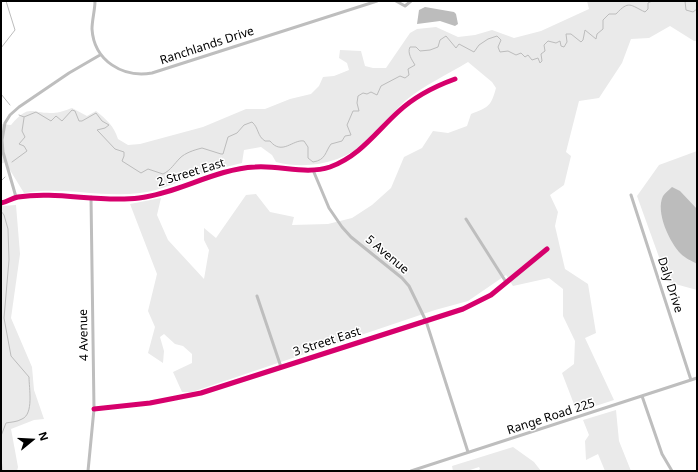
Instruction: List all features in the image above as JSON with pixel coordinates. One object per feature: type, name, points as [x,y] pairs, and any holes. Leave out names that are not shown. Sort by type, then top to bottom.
[{"type":"street","points":[[16,197],[3,152],[2,140],[6,123],[10,116],[19,107],[69,73],[100,55],[92,28],[95,1]]},
{"type":"street","name":"Ranchlands Drive","points":[[100,55],[112,66],[124,72],[138,75],[152,74],[377,1]]},
{"type":"street","points":[[396,1],[405,6],[411,1]]},
{"type":"street","name":"2 Street East","points":[[1,203],[16,197],[48,195],[130,199],[148,197],[223,173],[256,166],[313,170],[331,166],[356,154],[365,147],[397,113],[414,98],[429,89],[455,79]]},
{"type":"street","points":[[1,120],[6,123]]},
{"type":"street","name":"5 Avenue","points":[[313,170],[329,208],[342,227],[351,237],[402,278],[409,286],[426,321],[468,452]]},
{"type":"street","name":"Daly Drive","points":[[632,195],[690,380]]},
{"type":"street","name":"4 Avenue","points":[[88,471],[94,409],[91,198]]},
{"type":"street","points":[[466,219],[506,282]]},
{"type":"street","name":"3 Street East","points":[[94,409],[182,398],[463,309],[485,299],[547,249]]},
{"type":"street","points":[[257,296],[281,367]]},
{"type":"street","name":"Range Road 225","points":[[411,471],[697,378]]},
{"type":"street","points":[[642,396],[662,454],[672,471]]},
{"type":"shaded area","points":[[587,1],[697,1],[697,41],[694,41],[670,26],[649,38],[631,39],[622,63],[599,98],[579,101],[566,152],[571,156],[564,185],[550,195],[558,212],[555,226],[565,269],[588,284],[596,333],[585,338],[614,400],[577,412],[562,373],[574,364],[575,341],[563,316],[563,289],[549,278],[513,286],[506,275],[468,301],[435,310],[192,392],[182,392],[173,372],[192,363],[192,354],[183,346],[175,344],[164,334],[160,337],[164,351],[163,363],[148,353],[155,327],[148,311],[157,274],[130,204],[161,198],[157,215],[168,240],[204,279],[209,250],[204,240],[204,228],[216,238],[246,195],[256,194],[270,212],[294,217],[292,225],[328,224],[352,218],[372,205],[391,188],[404,157],[422,148],[433,131],[448,133],[467,126],[471,114],[488,106],[496,88],[492,82],[468,62],[412,95],[373,137],[358,149],[347,155],[324,163],[300,165],[276,162],[272,155],[261,147],[244,150],[242,163],[203,173],[156,190],[125,194],[67,191],[38,191],[24,193],[5,162],[1,164],[1,124],[11,125],[22,114],[30,111],[55,113],[72,108],[87,116],[96,111],[110,124],[118,139],[128,145],[140,144],[203,127],[246,109],[265,109],[290,99],[311,94],[319,86],[323,77],[334,76],[349,70],[347,63],[339,58],[340,50],[361,51],[365,66],[373,68],[386,68],[410,33],[417,29],[436,27],[458,37],[475,35],[492,30],[514,38],[541,31],[589,9]]},
{"type":"shaded area","points":[[425,7],[454,12],[456,14],[458,24],[455,26],[440,21],[417,24],[419,10]]},
{"type":"shaded area","points":[[697,151],[697,290],[668,282],[637,196],[659,165]]},
{"type":"shaded area","points":[[672,187],[680,191],[697,209],[697,264],[681,254],[672,243],[662,218],[661,203],[663,196]]},
{"type":"shaded area","points":[[16,205],[20,254],[11,318],[32,367],[34,390],[44,419],[34,420],[11,429],[18,467],[17,471],[1,471],[1,206]]},
{"type":"shaded area","points":[[616,410],[619,441],[631,471],[605,471],[598,454],[586,460],[585,441],[589,435],[583,420]]},
{"type":"shaded area","points":[[513,447],[534,462],[541,471],[477,471],[480,469],[479,467],[467,471],[453,471],[452,466]]},
{"type":"waterway","points":[[1,48],[15,30],[6,1]]},
{"type":"waterway","points":[[24,117],[36,112],[51,121],[56,116],[62,121],[72,110],[75,111],[79,121],[82,121],[96,113],[102,121],[109,125],[105,128],[97,130],[115,149],[124,152],[122,161],[141,173],[148,169],[163,174],[184,155],[202,148],[223,154],[228,137],[237,133],[244,125],[252,122],[262,139],[265,141],[270,141],[279,147],[304,141],[308,147],[308,158],[313,162],[323,158],[331,144],[342,141],[345,136],[351,135],[347,125],[353,111],[359,111],[357,103],[358,96],[363,93],[367,94],[371,92],[377,95],[381,86],[400,76],[405,78],[409,75],[408,69],[415,65],[409,54],[410,47],[416,47],[420,51],[430,50],[438,47],[440,40],[446,36],[456,48],[459,44],[474,52],[479,45],[488,39],[497,36],[501,40],[498,47],[500,52],[508,51],[516,55],[521,53],[525,57],[528,55],[532,60],[538,58],[540,63],[542,61],[541,54],[545,51],[544,45],[548,41],[556,43],[560,41],[561,46],[564,47],[567,42],[566,34],[571,34],[581,42],[583,40],[585,30],[596,39],[597,34],[603,29],[603,20],[609,14],[616,14],[627,5],[633,6],[645,12],[648,9],[648,3],[652,1]]},
{"type":"waterway","points":[[685,1],[686,10],[693,12],[697,9]]},
{"type":"waterway","points":[[1,94],[10,105]]},
{"type":"waterway","points":[[19,115],[24,117]]},
{"type":"waterway","points":[[12,162],[27,151],[24,146],[19,144],[25,137],[22,131],[24,118]]},
{"type":"waterway","points":[[1,181],[5,177]]},
{"type":"waterway","points":[[1,211],[4,215],[8,229],[9,260],[4,318],[11,356],[29,377],[30,400],[26,416],[18,421],[6,423],[1,436]]},
{"type":"waterway","points":[[1,455],[2,471]]},
{"type":"cycle path","points":[[1,203],[16,198],[48,195],[109,199],[139,198],[168,191],[211,176],[240,169],[264,167],[312,170],[330,167],[350,157],[359,150],[411,101],[439,85],[455,79]]},
{"type":"cycle path","points":[[94,409],[150,403],[201,393],[463,309],[491,295],[547,249]]}]
